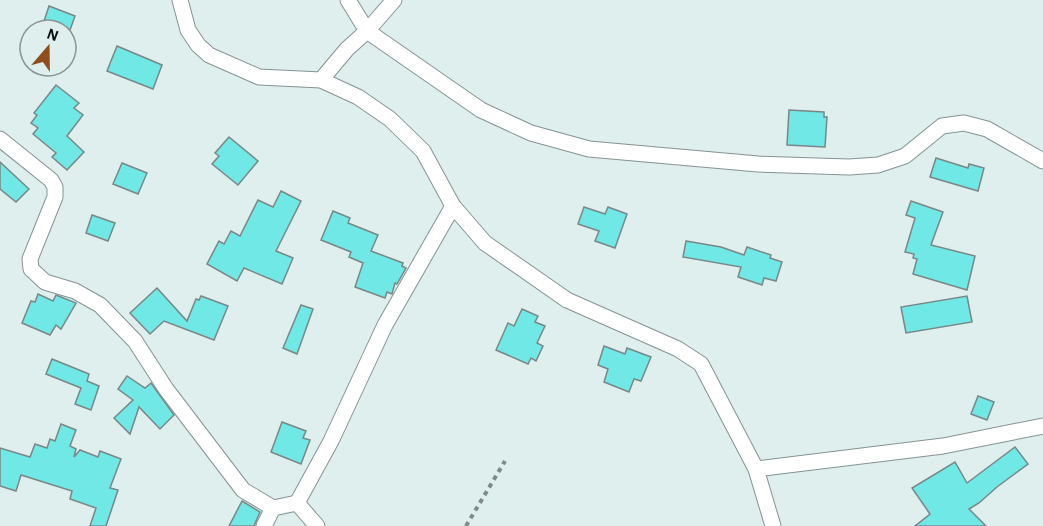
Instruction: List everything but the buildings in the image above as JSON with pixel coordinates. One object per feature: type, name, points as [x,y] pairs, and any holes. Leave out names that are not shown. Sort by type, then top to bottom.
[{"type":"street","points":[[180,0],[188,30],[198,45],[209,55],[259,77],[321,80],[358,97],[390,119],[423,151],[453,206],[485,243],[567,300],[678,349],[701,364],[756,469],[772,526]]},
{"type":"street","points":[[348,0],[367,32],[481,110],[531,134],[589,149],[758,164],[849,167],[878,165],[905,156],[942,126],[964,123],[987,129],[1043,161]]},
{"type":"street","points":[[321,80],[394,0]]},
{"type":"street","points":[[0,139],[51,180],[55,187],[55,197],[30,259],[31,270],[45,282],[75,291],[100,305],[135,341],[166,389],[243,490],[273,508],[297,503],[331,441],[385,325],[453,206]]},
{"type":"street","points":[[756,469],[943,446],[1043,426]]},
{"type":"street","points":[[297,503],[317,526]]},
{"type":"street","points":[[264,526],[273,508]]},
{"type":"path","points":[[466,526],[505,461]]}]
